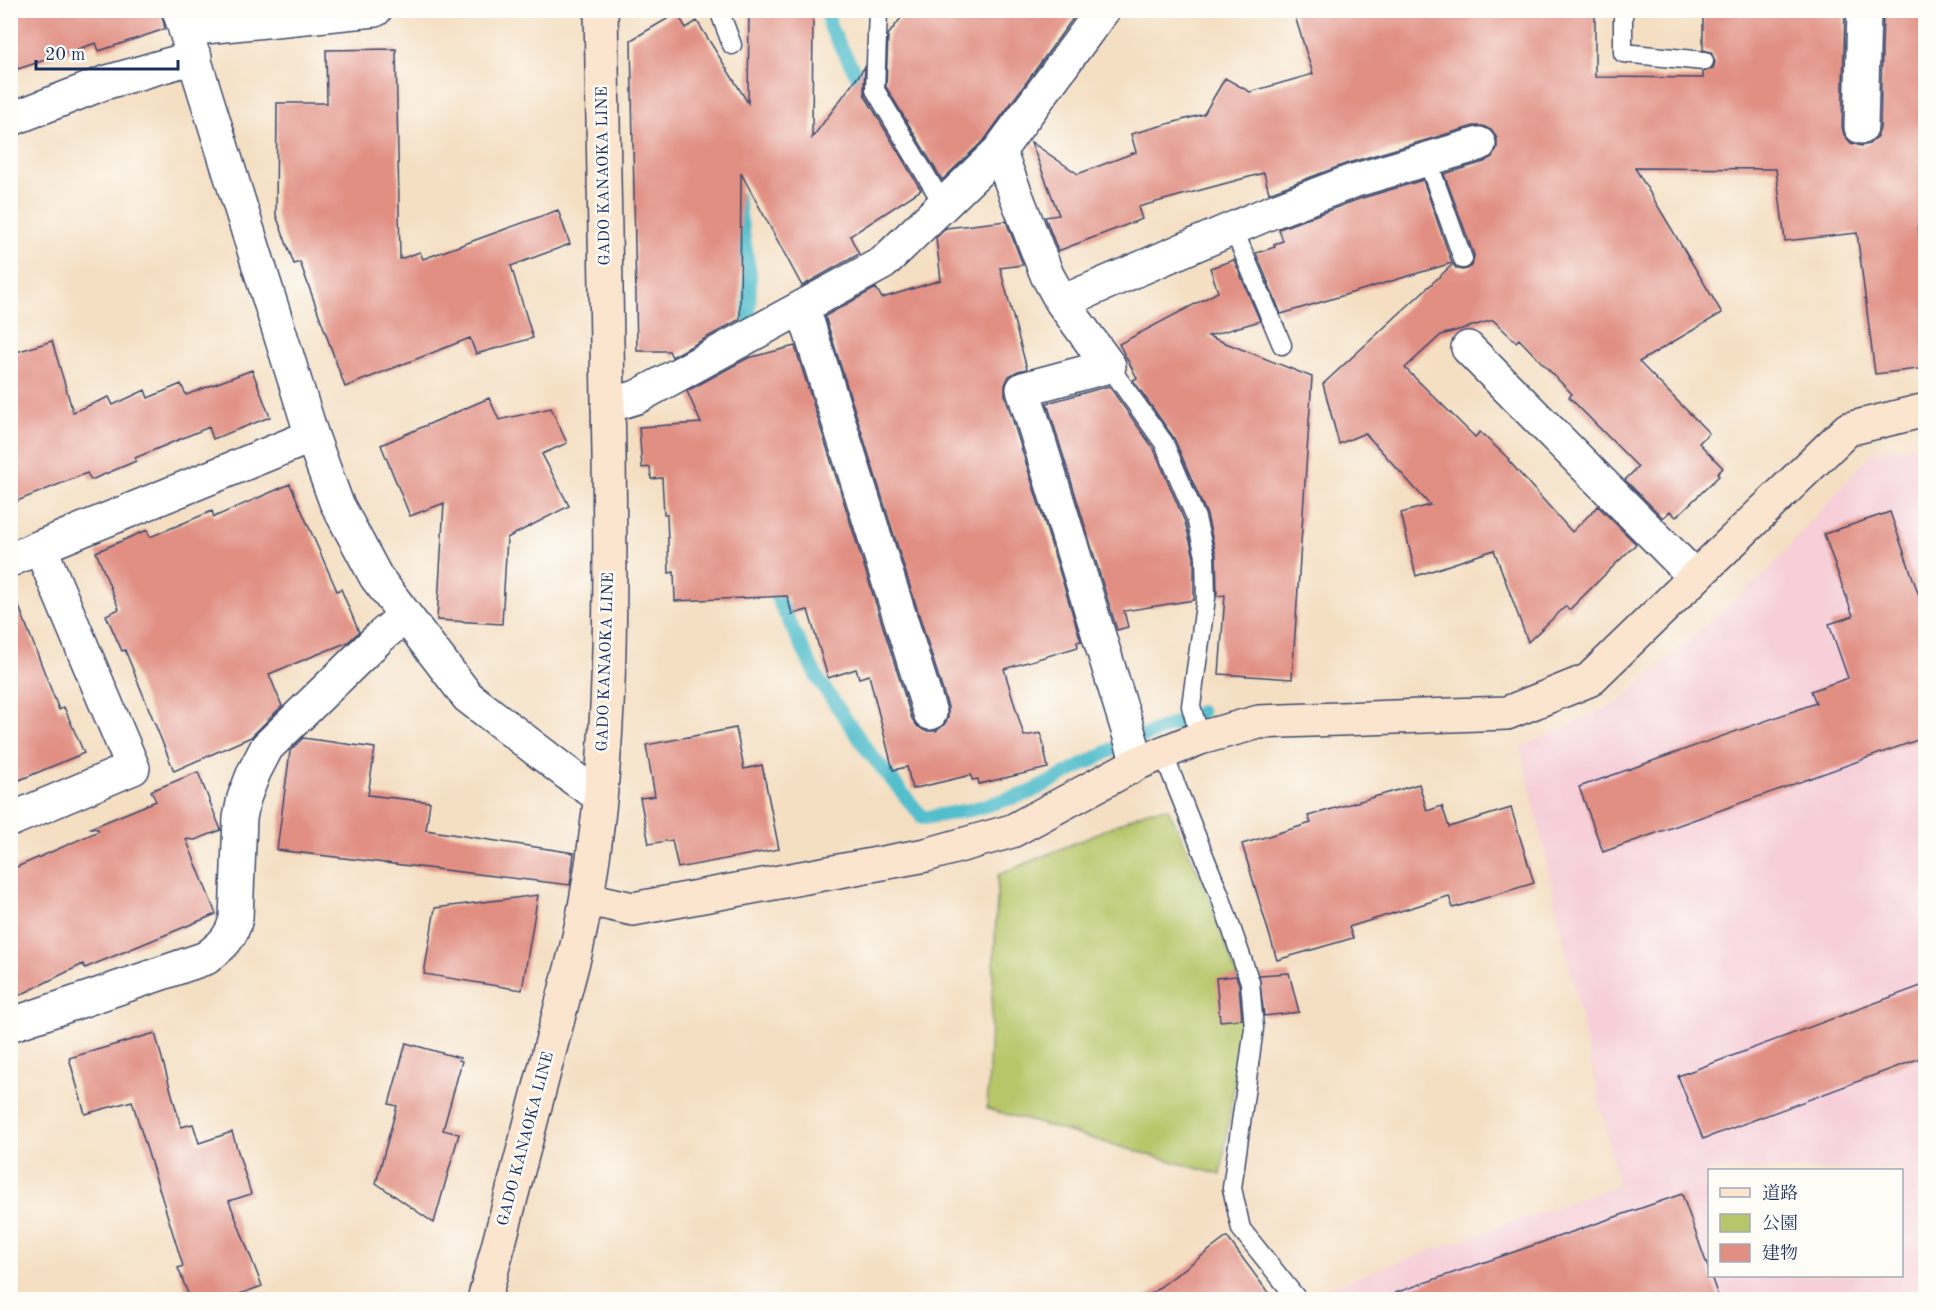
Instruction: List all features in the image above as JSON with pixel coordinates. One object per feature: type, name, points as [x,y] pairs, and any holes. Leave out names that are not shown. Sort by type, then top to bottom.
[{"type":"street","points":[[10,115],[12,119],[105,82],[186,32],[375,10]]},
{"type":"street","name":"GADO KANAOKA LINE","points":[[484,1299],[576,950],[588,899],[595,852],[605,722],[610,567],[602,10]]},
{"type":"street","points":[[608,406],[637,397],[883,263],[999,151],[1103,10]]},
{"type":"street","points":[[1861,128],[1864,10]]},
{"type":"street","points":[[186,32],[312,436],[336,502],[376,577],[468,697],[600,796]]},
{"type":"street","points":[[1062,302],[1233,228],[1353,181],[1479,144]]},
{"type":"street","points":[[999,151],[1047,275],[1062,302],[1109,366],[1023,389],[1142,752]]},
{"type":"street","points":[[803,308],[930,713]]},
{"type":"street","points":[[1468,348],[1695,578]]},
{"type":"street","points":[[588,899],[633,909],[926,855],[1012,831],[1142,752],[1259,722],[1507,713],[1589,680],[1848,429],[1926,410]]},
{"type":"street","points":[[10,560],[312,436]]},
{"type":"street","points":[[10,820],[133,768],[40,547]]},
{"type":"street","points":[[10,1025],[206,958],[224,945],[233,930],[236,918],[242,808],[254,772],[267,747],[380,637],[405,616]]},
{"type":"lane","points":[[719,10],[732,45]]},
{"type":"lane","points":[[878,10],[875,90],[943,204]]},
{"type":"lane","points":[[1623,10],[1623,53],[1704,61]]},
{"type":"lane","points":[[1426,159],[1463,259]]},
{"type":"lane","points":[[1233,228],[1282,345]]},
{"type":"lane","points":[[1109,366],[1164,443],[1196,518],[1205,556],[1206,598],[1191,706],[1199,736]]},
{"type":"lane","points":[[1142,752],[1219,893],[1250,982],[1254,1028],[1232,1188],[1241,1229],[1299,1299]]},
{"type":"shaded area","points":[[1925,444],[1925,1299],[1317,1300],[1312,1293],[1618,1185],[1521,747],[1618,703],[1767,572],[1872,452]]},
{"type":"green space","points":[[1168,808],[1208,893],[1240,986],[1242,1029],[1221,1175],[987,1109],[998,875],[1147,811]]},
{"type":"building","points":[[10,10],[161,10],[165,29],[99,51],[96,43],[18,69],[10,47]]},
{"type":"building","points":[[749,10],[813,10],[812,138],[865,67],[865,96],[921,190],[850,236],[859,254],[802,286],[741,173],[740,319],[672,357],[669,351],[637,351],[631,40],[677,13],[686,28],[697,21],[748,103]]},
{"type":"building","points":[[907,10],[1079,10],[985,139],[942,180],[886,87],[888,35]]},
{"type":"building","points":[[1293,10],[1595,10],[1595,77],[1703,78],[1703,72],[1713,68],[1715,62],[1711,52],[1703,50],[1703,10],[1845,10],[1842,127],[1844,135],[1851,143],[1861,146],[1869,144],[1877,137],[1880,128],[1883,10],[1926,10],[1926,225],[1918,226],[1926,283],[1926,368],[1875,374],[1857,233],[1785,241],[1776,169],[1635,168],[1722,313],[1639,362],[1709,433],[1699,443],[1723,468],[1717,474],[1719,476],[1676,517],[1670,511],[1663,518],[1625,480],[1638,467],[1569,397],[1572,394],[1519,339],[1516,342],[1493,320],[1441,335],[1405,368],[1475,437],[1480,432],[1509,459],[1572,532],[1598,506],[1636,544],[1569,610],[1566,606],[1528,642],[1494,550],[1416,576],[1401,513],[1430,505],[1365,433],[1339,444],[1323,384],[1453,264],[1462,270],[1472,266],[1474,255],[1444,174],[1484,162],[1492,157],[1497,148],[1497,138],[1491,130],[1483,126],[1474,126],[1348,163],[1269,193],[1264,173],[1138,207],[1142,219],[1058,251],[1045,217],[1059,215],[1031,142],[1078,174],[1136,152],[1131,134],[1204,114],[1225,78],[1250,92],[1313,74]]},
{"type":"building","points":[[396,49],[400,259],[420,252],[423,259],[558,210],[570,244],[511,266],[533,338],[476,354],[470,338],[345,387],[300,262],[294,264],[276,215],[277,103],[327,103],[326,50]]},
{"type":"building","points":[[1423,180],[1452,263],[1281,314],[1256,253],[1275,247],[1274,244],[1283,241],[1279,229],[1359,199]]},
{"type":"building","points":[[1006,221],[1023,265],[1000,268],[1027,369],[1009,376],[1005,385],[1005,395],[1081,641],[1077,642],[1078,647],[1004,669],[1024,736],[1041,733],[1048,768],[979,784],[978,779],[972,780],[971,775],[912,789],[907,767],[893,770],[869,675],[859,678],[856,669],[828,678],[808,610],[792,614],[787,596],[675,601],[674,572],[669,573],[667,514],[664,514],[662,478],[651,479],[650,467],[642,468],[639,427],[701,423],[687,391],[748,358],[795,346],[912,719],[925,731],[936,731],[944,725],[948,718],[948,707],[825,316],[876,288],[882,298],[941,280],[936,238],[946,228]]},
{"type":"building","points":[[1234,260],[1260,321],[1208,336],[1312,377],[1292,679],[1219,674],[1225,595],[1217,596],[1216,555],[1207,515],[1174,438],[1133,380],[1137,378],[1119,344],[1218,292],[1210,268]]},
{"type":"building","points":[[52,341],[73,412],[109,397],[113,405],[145,390],[148,398],[181,384],[186,395],[252,370],[270,417],[213,439],[209,427],[135,458],[136,461],[91,480],[87,473],[10,504],[10,354]]},
{"type":"building","points":[[1109,386],[1154,449],[1185,522],[1194,557],[1194,600],[1124,611],[1128,627],[1117,630],[1047,403]]},
{"type":"building","points":[[489,398],[499,420],[551,408],[567,443],[542,454],[569,506],[507,538],[502,624],[437,620],[444,503],[410,516],[381,445]]},
{"type":"building","points":[[290,484],[337,591],[341,589],[359,632],[348,642],[269,674],[282,706],[251,737],[174,771],[125,650],[122,651],[106,615],[119,609],[96,552],[147,530],[150,537],[212,511],[214,517]]},
{"type":"building","points":[[1890,512],[1926,616],[1926,737],[1603,852],[1579,787],[1816,703],[1811,691],[1848,678],[1829,624],[1853,616],[1824,534]]},
{"type":"building","points":[[13,591],[59,710],[64,707],[84,753],[10,784],[10,592]]},
{"type":"building","points":[[736,728],[744,769],[762,765],[779,849],[678,868],[672,840],[649,844],[640,798],[655,796],[646,745]]},
{"type":"building","points":[[303,738],[375,748],[368,795],[430,802],[426,830],[574,853],[570,885],[277,850],[290,751]]},
{"type":"building","points":[[198,772],[221,830],[195,840],[186,839],[216,914],[85,968],[83,964],[10,1000],[10,870],[99,831],[91,828],[156,801],[151,791]]},
{"type":"building","points":[[1419,784],[1427,811],[1442,806],[1449,827],[1511,808],[1534,883],[1453,908],[1449,896],[1349,927],[1353,938],[1277,960],[1242,844],[1311,823],[1308,816]]},
{"type":"building","points":[[538,895],[522,990],[424,974],[435,908]]},
{"type":"building","points":[[1289,973],[1299,1012],[1264,1016],[1259,975]]},
{"type":"building","points":[[1236,976],[1239,984],[1242,1019],[1220,1021],[1216,978]]},
{"type":"building","points":[[1926,984],[1926,1056],[1703,1139],[1678,1076]]},
{"type":"building","points":[[155,1033],[181,1127],[193,1124],[199,1143],[232,1132],[251,1194],[229,1201],[262,1286],[226,1299],[190,1299],[178,1268],[183,1266],[132,1101],[85,1114],[69,1058]]},
{"type":"building","points":[[406,1043],[460,1058],[459,1060],[462,1061],[443,1130],[459,1134],[434,1223],[376,1183],[397,1106],[389,1104]]},
{"type":"building","points":[[1682,1194],[1708,1268],[1708,1277],[1711,1277],[1719,1299],[1396,1299],[1395,1293]]},
{"type":"building","points":[[1227,1237],[1273,1299],[1144,1299]]},
{"type":"waterway","points":[[827,10],[830,27],[861,83]]},
{"type":"waterway","points":[[737,198],[750,274],[749,318]]},
{"type":"waterway","points":[[769,582],[818,679],[868,751],[923,818],[970,810],[1029,793],[1111,750],[1201,712]]}]
